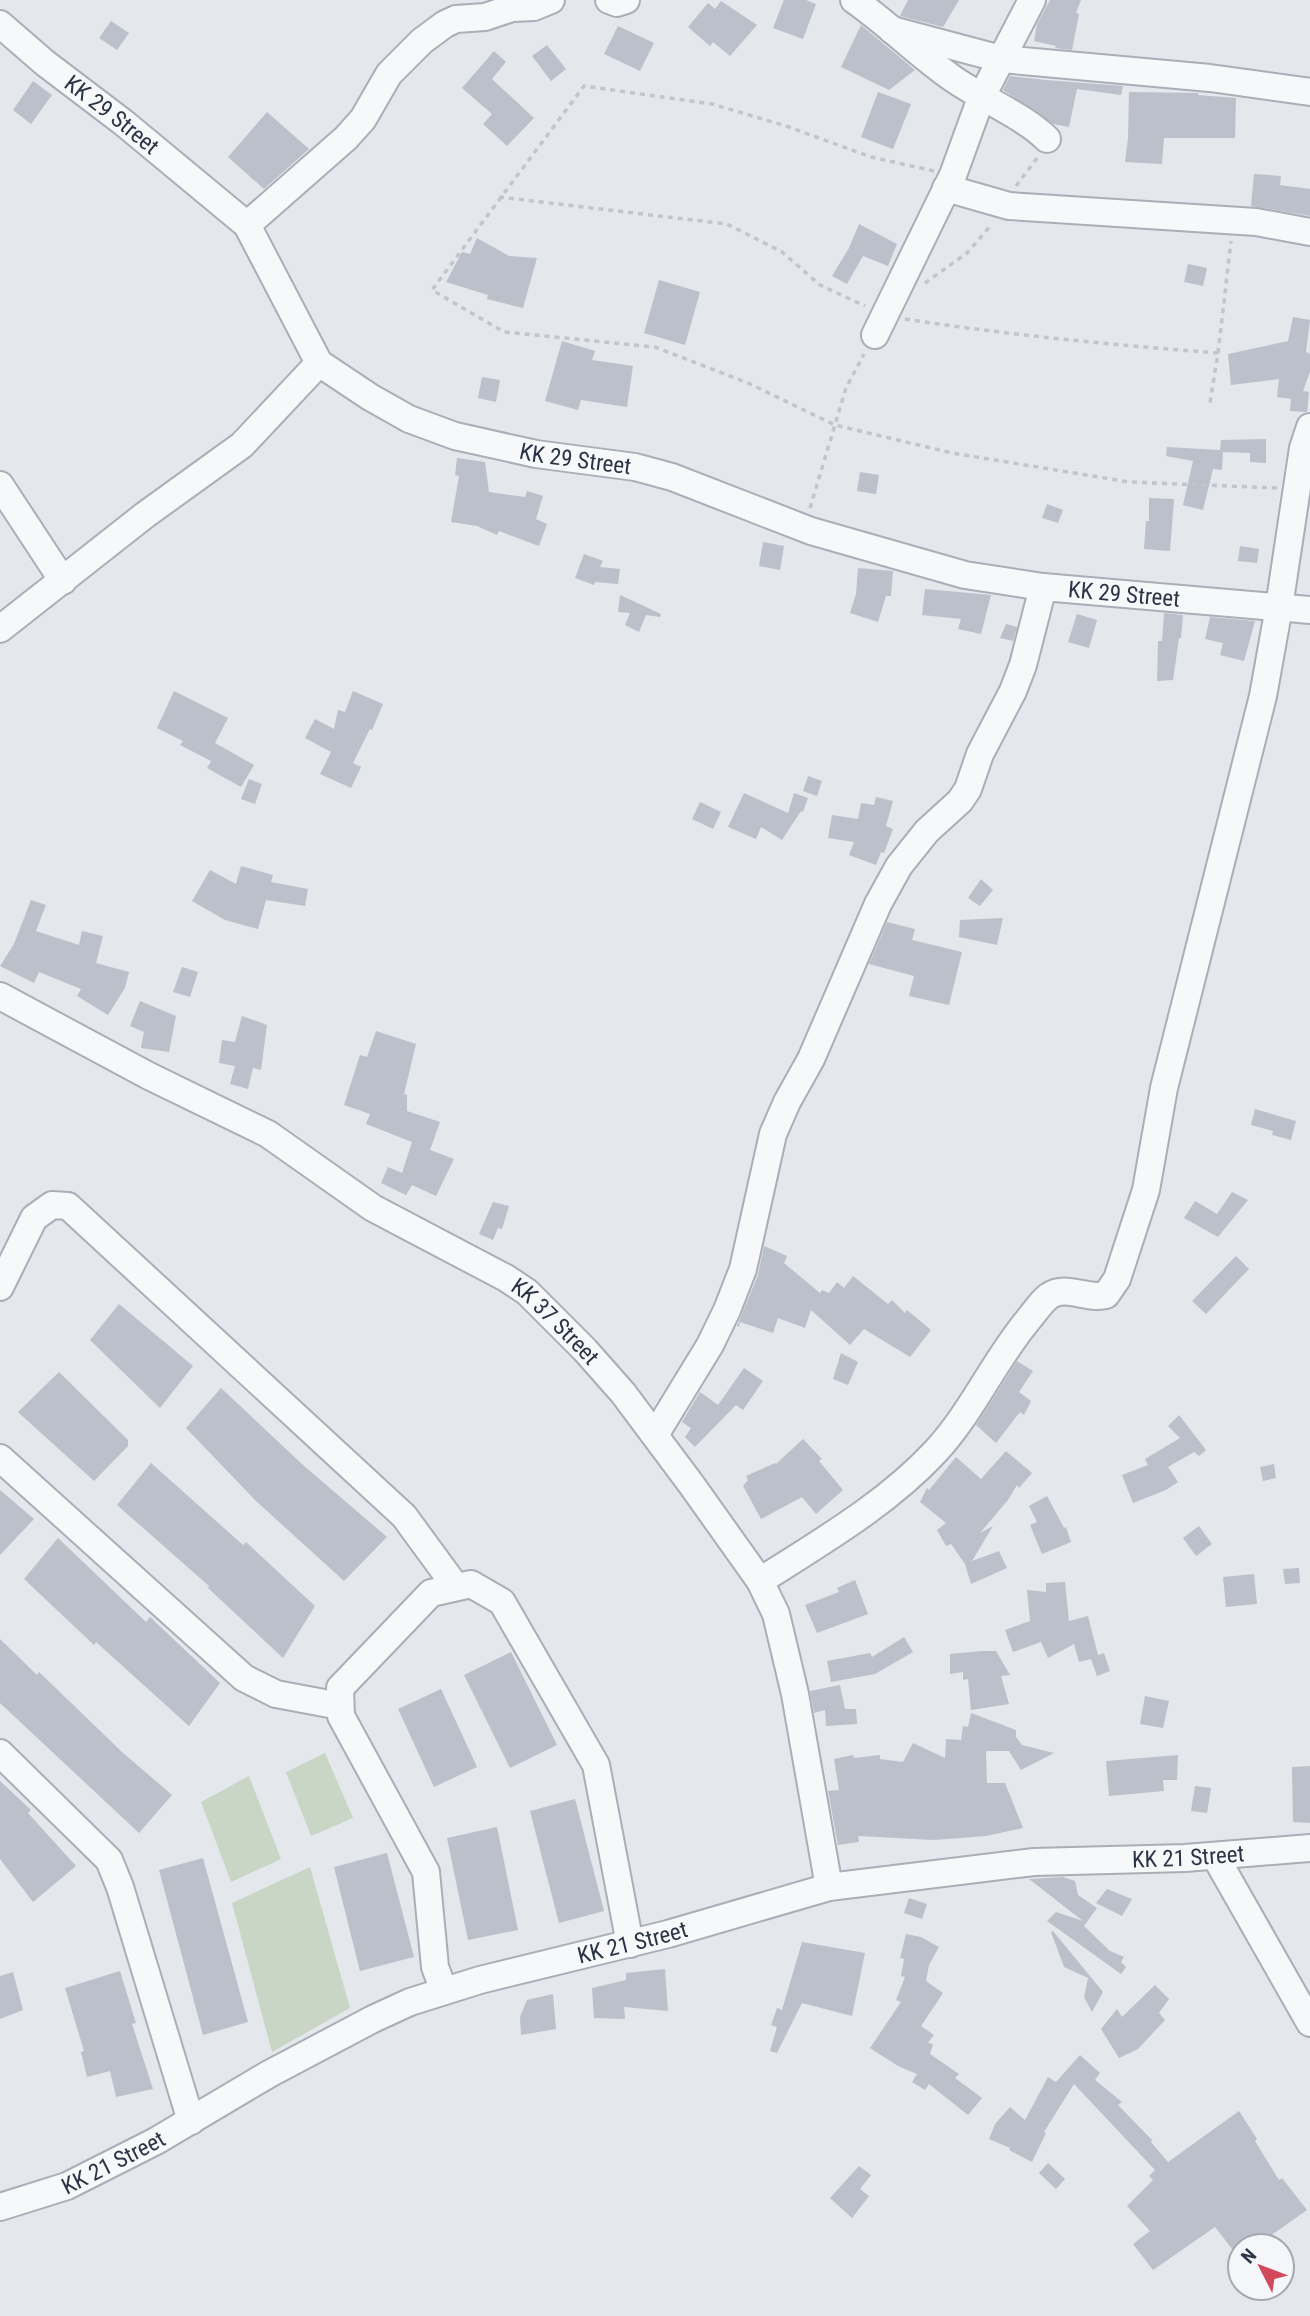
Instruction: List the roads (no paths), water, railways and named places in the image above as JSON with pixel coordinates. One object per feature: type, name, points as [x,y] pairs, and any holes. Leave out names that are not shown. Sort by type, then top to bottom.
[{"type":"street","points":[[247,225],[346,138],[363,119],[389,74],[422,41],[457,19],[485,18],[509,4],[534,7],[551,0]]},
{"type":"street","points":[[609,0],[617,3],[626,0]]},
{"type":"street","points":[[854,0],[950,76],[1047,139]]},
{"type":"street","points":[[876,323],[950,181],[981,98],[1032,0]]},
{"type":"street","name":"KK 29 Street","points":[[0,24],[247,225],[319,363],[409,419],[455,436],[536,454],[635,467],[673,477],[804,529],[965,575],[1043,587],[1310,610]]},
{"type":"street","points":[[892,30],[1001,59],[1210,78],[1310,92]]},
{"type":"street","points":[[950,181],[1009,206],[1256,222],[1310,232]]},
{"type":"street","points":[[0,629],[145,515],[247,440],[319,363]]},
{"type":"street","points":[[760,1581],[835,1533],[897,1487],[936,1451],[968,1408],[1015,1335],[1047,1297],[1064,1291],[1098,1297],[1106,1295],[1112,1288],[1146,1190],[1164,1088],[1263,696],[1303,448],[1310,427]]},
{"type":"street","points":[[0,485],[63,581]]},
{"type":"street","points":[[654,1435],[710,1345],[731,1300],[743,1269],[773,1134],[787,1102],[811,1059],[878,904],[899,866],[927,831],[960,801],[968,789],[980,754],[1018,678],[1043,587]]},
{"type":"street","name":"KK 37 Street","points":[[0,996],[136,1069],[268,1134],[373,1208],[506,1278],[527,1292],[624,1393],[760,1581],[776,1614],[829,1887]]},
{"type":"street","points":[[0,1287],[34,1217],[52,1205],[68,1206],[386,1499],[404,1517],[456,1587]]},
{"type":"street","points":[[0,1458],[244,1678],[276,1693],[340,1706]]},
{"type":"street","points":[[444,1991],[435,1967],[426,1872],[341,1716],[340,1706],[340,1688],[431,1593],[471,1584],[502,1602],[596,1765],[629,1944]]},
{"type":"street","points":[[0,1753],[109,1860],[120,1887],[191,2120]]},
{"type":"street","name":"KK 21 Street","points":[[0,2207],[67,2186],[156,2141],[269,2074],[373,2019],[410,2002],[480,1980],[629,1944],[829,1887],[1034,1863],[1215,1856],[1310,1848]]},
{"type":"street","points":[[1215,1856],[1310,2023]]}]
